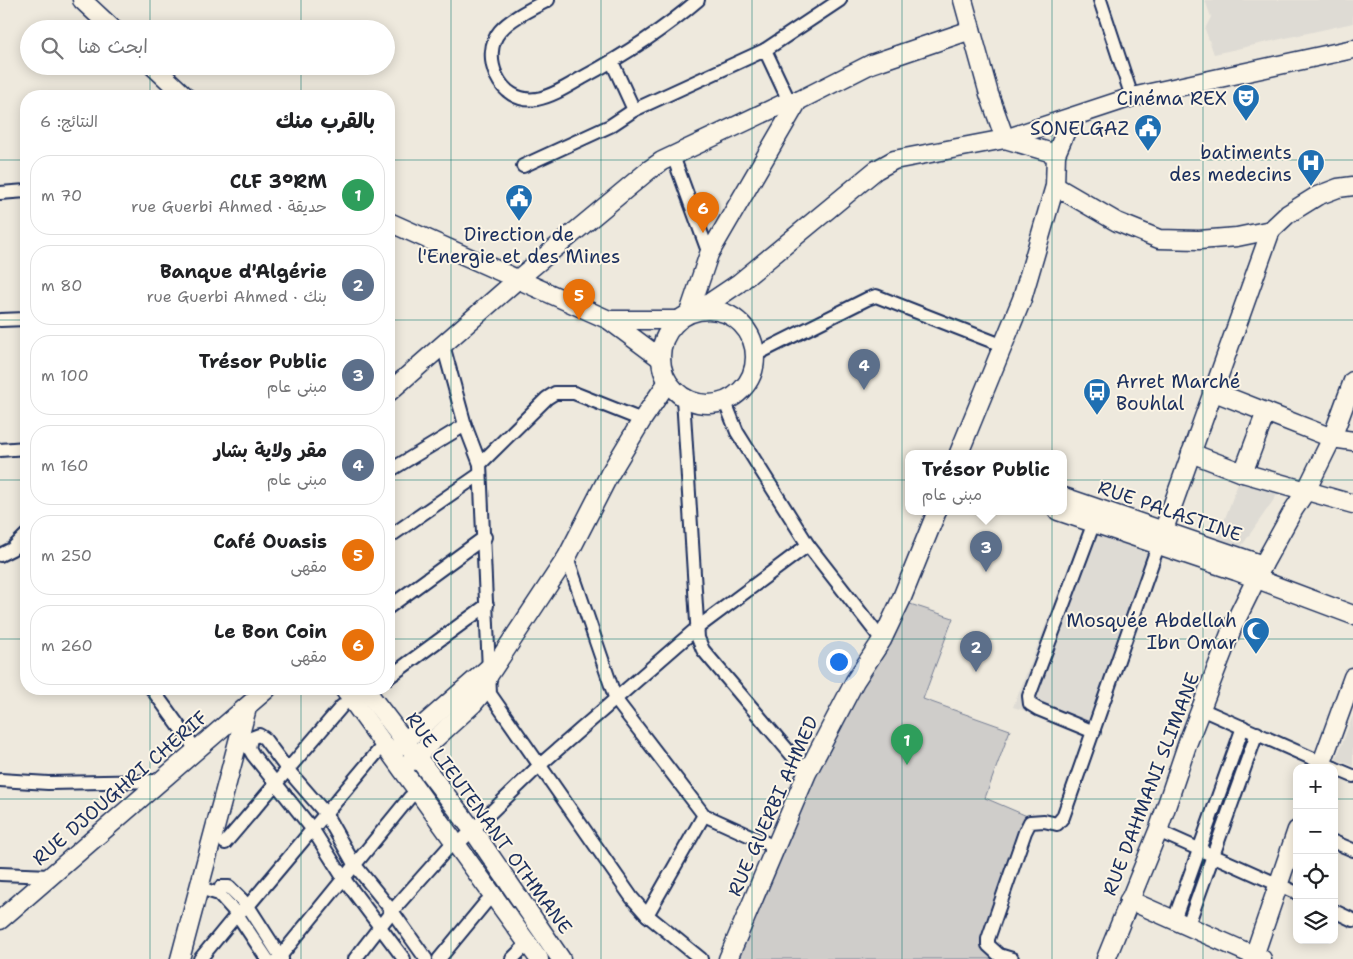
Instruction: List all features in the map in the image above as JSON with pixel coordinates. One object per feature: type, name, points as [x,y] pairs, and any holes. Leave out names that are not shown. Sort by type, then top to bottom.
[{"type":"main road","points":[[82,0],[103,20]]},
{"type":"main road","points":[[963,0],[989,94],[1005,139]]},
{"type":"main road","points":[[395,387],[518,278],[649,170],[673,156],[871,64],[971,30]]},
{"type":"main road","points":[[739,283],[736,301],[739,321],[753,342],[755,355],[751,378],[740,392],[725,402],[701,404],[683,398],[667,383],[660,366],[660,348],[667,331],[688,315],[739,283],[886,164],[1005,139],[1132,97],[1353,49]]},
{"type":"main road","points":[[162,75],[178,90]]},
{"type":"main road","points":[[688,315],[709,254],[793,101]]},
{"type":"main road","points":[[961,450],[1022,300],[1055,186],[1056,154],[1072,117]]},
{"type":"main road","points":[[1005,139],[1056,154]]},
{"type":"main road","points":[[1055,186],[1117,222],[1159,239],[1199,240],[1237,237],[1271,230]]},
{"type":"main road","points":[[1160,539],[1271,230],[1288,214],[1317,196],[1338,188],[1353,186]]},
{"type":"main road","points":[[395,225],[609,320],[660,358]]},
{"type":"main road","points":[[609,320],[688,315],[713,310],[727,314],[739,321]]},
{"type":"main road","name":"RUE DAHMANI SLIMANE","points":[[1106,959],[1158,831],[1233,626],[1259,572],[1306,491],[1332,438],[1353,381]]},
{"type":"main road","points":[[402,769],[473,704],[482,692],[493,666],[567,557],[609,475],[667,383]]},
{"type":"main road","points":[[1212,390],[1332,438],[1353,441]]},
{"type":"main road","points":[[1243,473],[1266,412]]},
{"type":"main road","points":[[1191,453],[1243,473],[1353,504]]},
{"type":"main road","name":"RUE PALASTINE","points":[[1067,499],[1097,516],[1259,572],[1353,615]]},
{"type":"main road","name":"RUE PALASTINE","points":[[1067,512],[1097,516]]},
{"type":"main road","name":"RUE GUERBI AHMED","points":[[728,959],[777,848],[807,773],[855,681],[882,640],[902,600],[935,515]]},
{"type":"main road","points":[[392,748],[493,666]]},
{"type":"main road","points":[[1328,764],[1353,677]]},
{"type":"main road","name":"RUE DJOUGHRI CHERIF","points":[[0,920],[260,695]]},
{"type":"main road","name":"RUE LIEUTENANT OTHMANE","points":[[360,696],[392,748],[402,769],[452,847],[539,959]]},
{"type":"main road","points":[[180,959],[246,708]]},
{"type":"main road","name":"RUE LIEUTENANT OTHMANE","points":[[392,748],[416,756],[472,829],[561,959]]},
{"type":"main road","points":[[1129,900],[1181,922],[1256,958],[1277,884],[1293,841]]},
{"type":"street","points":[[548,0],[501,30],[495,39],[493,52],[495,72],[500,85],[507,93],[519,99],[537,99],[556,92],[612,62],[651,38],[698,0]]},
{"type":"street","points":[[524,166],[610,126],[634,110],[765,50],[840,0]]},
{"type":"street","points":[[1100,0],[1132,97]]},
{"type":"street","points":[[765,50],[793,101]]},
{"type":"street","points":[[612,62],[634,110]]},
{"type":"street","points":[[673,156],[709,254]]},
{"type":"street","points":[[0,192],[20,191]]},
{"type":"street","points":[[755,355],[876,296],[1004,346]]},
{"type":"street","points":[[0,320],[20,319]]},
{"type":"street","points":[[443,345],[465,425],[480,469],[487,605],[493,666],[490,694],[494,703],[541,764],[632,898],[647,914],[701,959]]},
{"type":"street","points":[[395,533],[480,469],[547,398],[555,394],[574,393],[642,420]]},
{"type":"street","points":[[683,398],[697,628],[703,650],[807,773]]},
{"type":"street","points":[[725,402],[737,432],[808,545],[882,640]]},
{"type":"street","points":[[395,467],[465,425]]},
{"type":"street","points":[[0,450],[20,448]]},
{"type":"street","points":[[1094,732],[1038,709],[1030,704],[1029,696],[1097,516]]},
{"type":"street","points":[[395,603],[485,537]]},
{"type":"street","points":[[1012,959],[992,950],[988,945],[988,939],[1025,832],[1030,822],[1044,820],[1057,824],[1063,817],[1160,539]]},
{"type":"street","points":[[0,555],[12,548],[20,540]]},
{"type":"street","points":[[355,959],[392,911],[452,847],[541,764],[697,628],[808,545]]},
{"type":"street","points":[[567,557],[616,700],[704,814],[777,848]]},
{"type":"street","points":[[395,673],[487,605]]},
{"type":"street","points":[[156,695],[197,750]]},
{"type":"street","points":[[225,843],[287,769],[360,696]]},
{"type":"street","points":[[1202,709],[1323,764]]},
{"type":"street","points":[[1181,922],[1199,849],[1243,727]]},
{"type":"street","points":[[1181,922],[1214,856],[1257,733]]},
{"type":"street","points":[[404,959],[344,879],[313,830],[275,785],[253,755],[250,748],[252,738],[259,735],[264,738],[287,769],[325,813],[354,864],[392,911],[426,959]]},
{"type":"street","points":[[200,959],[237,914],[248,906],[313,830],[325,813],[392,748]]},
{"type":"street","points":[[1338,770],[1353,776]]},
{"type":"street","points":[[0,780],[48,783],[160,781]]},
{"type":"street","points":[[219,894],[220,887],[229,887],[248,906],[280,958],[410,797]]},
{"type":"street","points":[[647,914],[704,814]]},
{"type":"street","points":[[1158,831],[1293,891]]},
{"type":"street","points":[[1338,844],[1353,850]]},
{"type":"street","points":[[0,874],[50,876]]},
{"type":"street","points":[[200,888],[219,894],[237,914],[267,959]]},
{"type":"street","points":[[439,959],[486,902]]},
{"type":"street","points":[[1338,913],[1353,920]]},
{"type":"shaded area","points":[[1205,0],[1353,0],[1353,23],[1214,54],[1205,29],[1211,17]]},
{"type":"shaded area","points":[[1240,478],[1279,492],[1241,547],[1217,540]]},
{"type":"shaded area","points":[[1085,526],[1153,549],[1086,730],[1013,707]]},
{"type":"shaded area","points":[[907,603],[953,618],[923,699],[1010,730],[985,798],[1027,816],[983,942],[988,954],[1001,959],[736,959],[744,944],[794,812]]},
{"type":"shaded area","points":[[1353,716],[1353,766],[1336,759]]},
{"type":"place","name":"Cinéma REX","points":[[1246,122]]},
{"type":"place","name":"SONELGAZ","points":[[1148,152]]},
{"type":"place","name":"batiments des medecins","points":[[1311,187]]},
{"type":"place","name":"Direction de l'Energie et des Mines","points":[[519,222]]},
{"type":"place","name":"Le Bon Coin","points":[[703,233]]},
{"type":"place","name":"Café Ouasis","points":[[579,320]]},
{"type":"place","name":"مقر ولاية بشار","points":[[864,390]]},
{"type":"place","name":"Arret Marché Bouhlal","points":[[1097,416]]},
{"type":"place","name":"Trésor Public","points":[[986,572]]},
{"type":"place","name":"Mosquée Abdellah Ibn Omar","points":[[1256,655]]},
{"type":"place","name":"Banque d'Algérie","points":[[976,672]]},
{"type":"place","name":"CLF 3°RM","points":[[907,765]]}]
